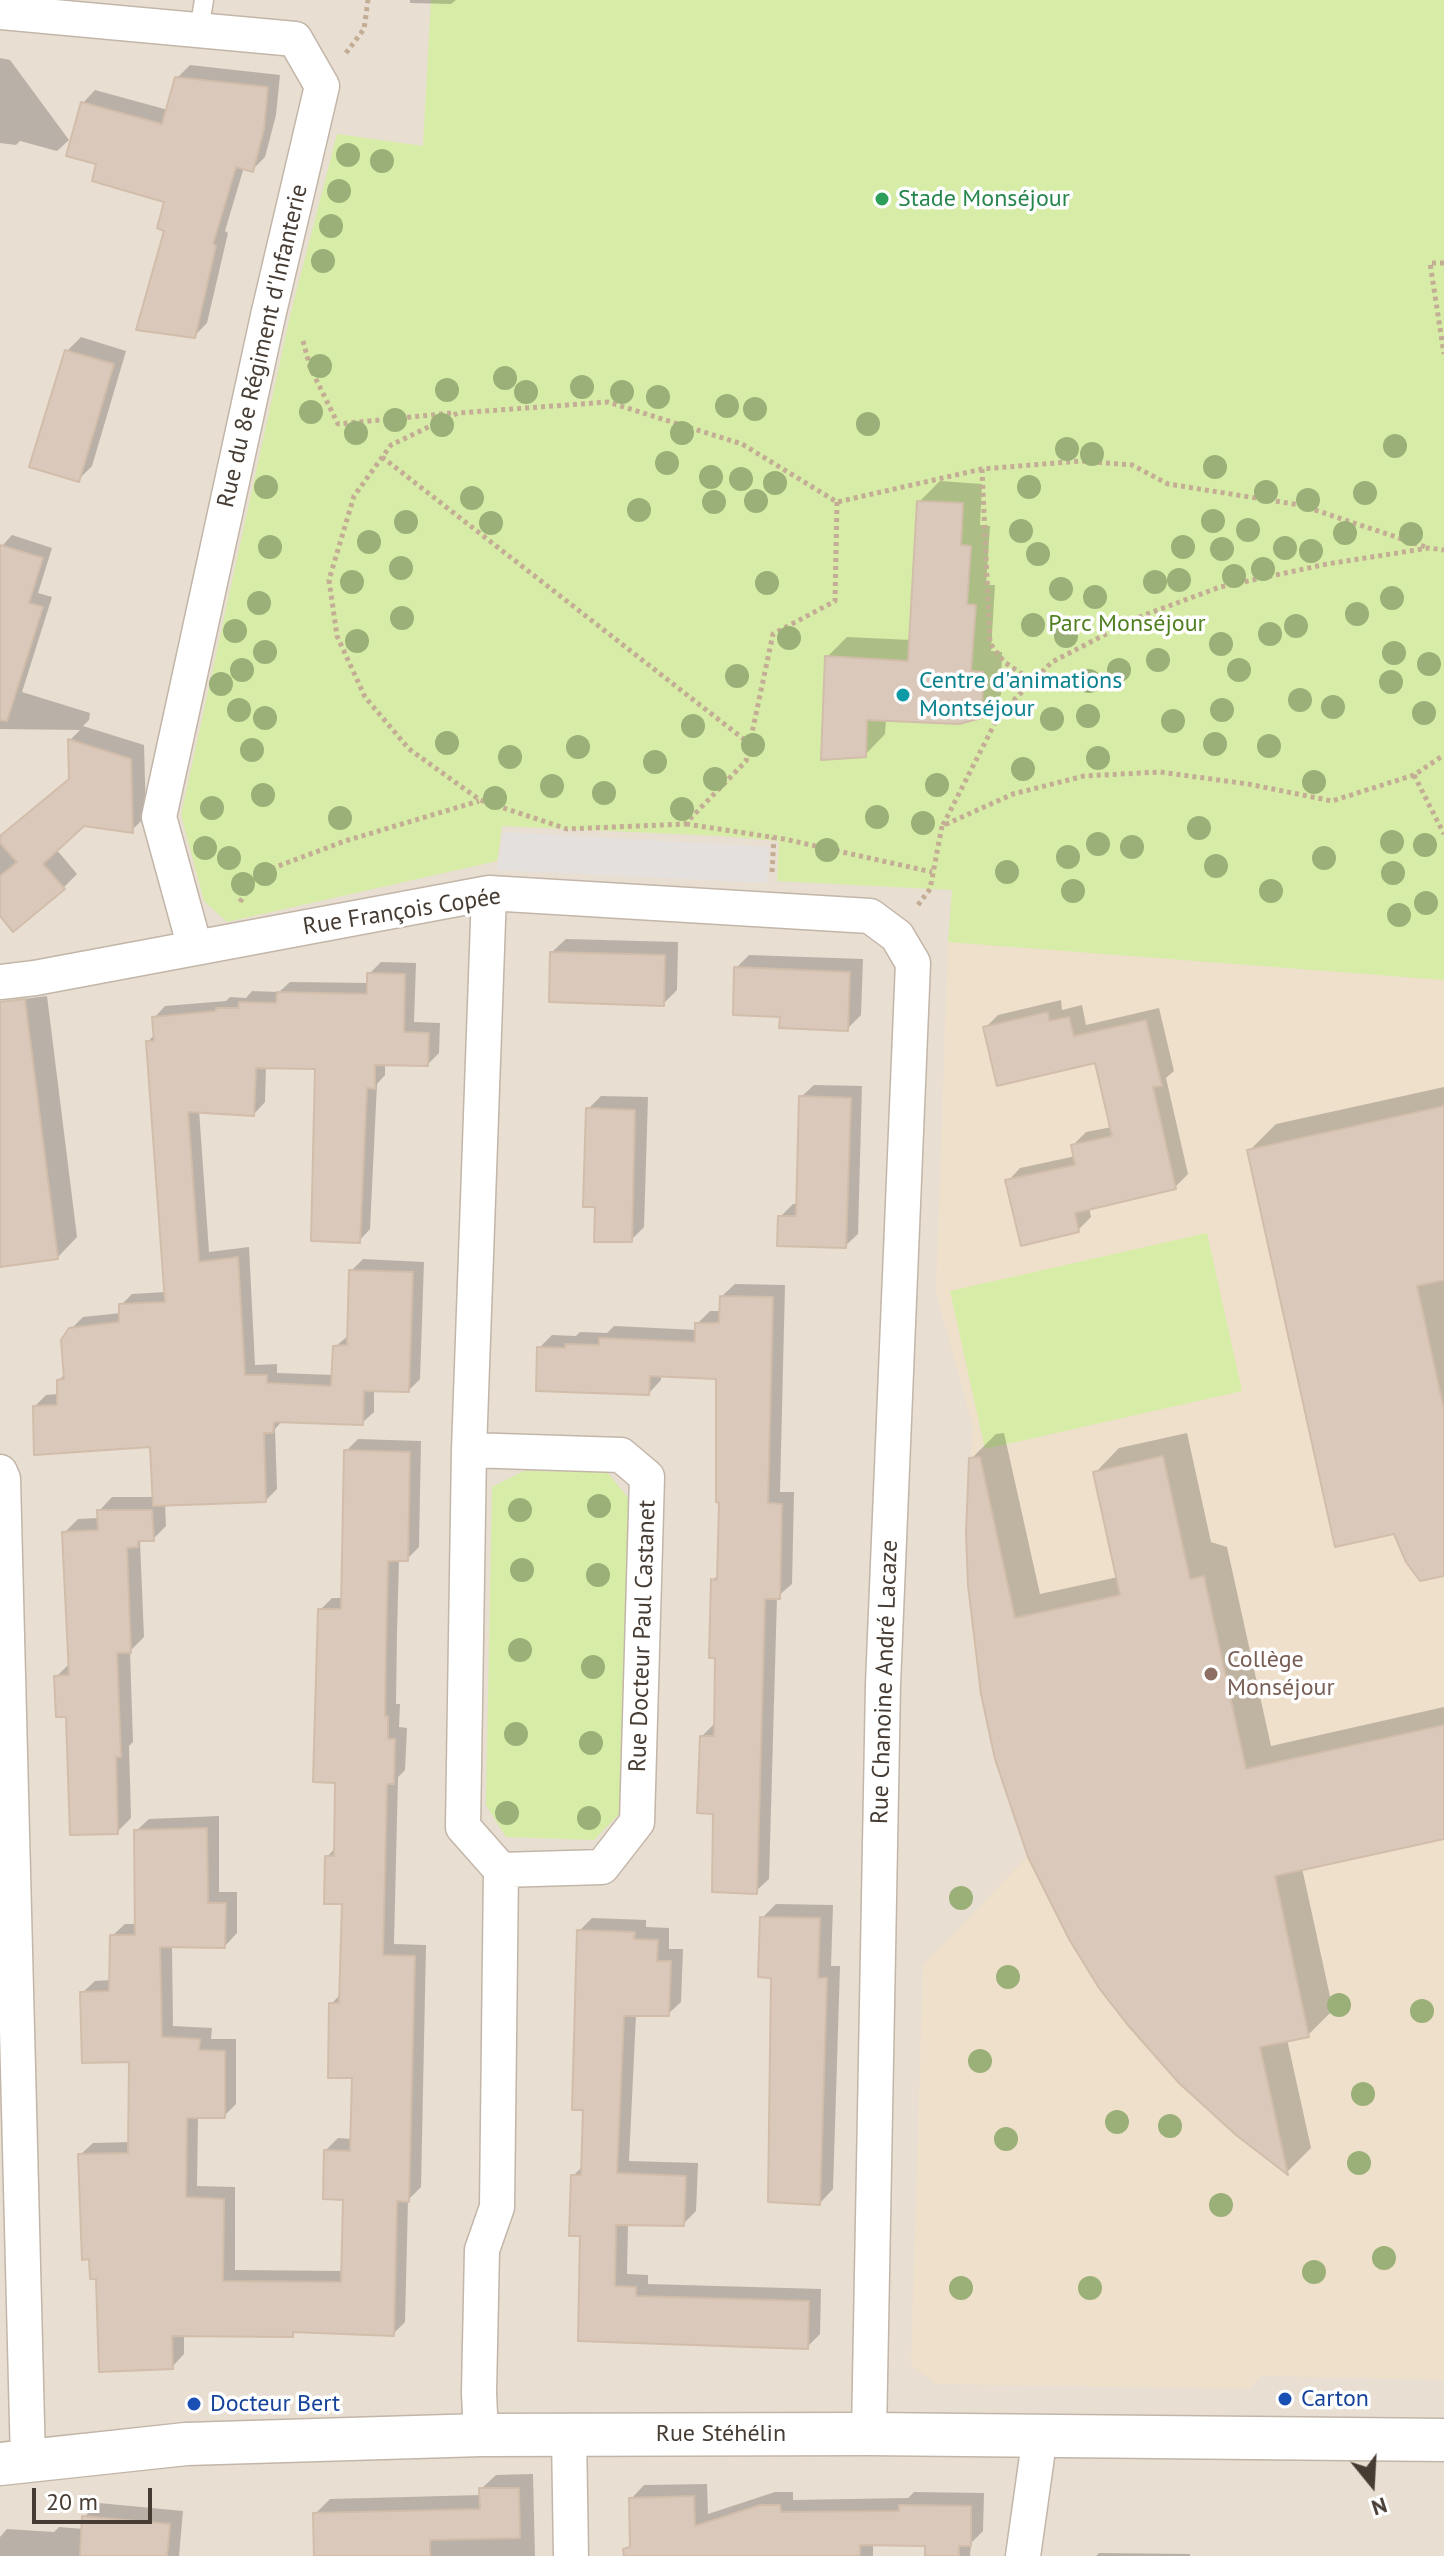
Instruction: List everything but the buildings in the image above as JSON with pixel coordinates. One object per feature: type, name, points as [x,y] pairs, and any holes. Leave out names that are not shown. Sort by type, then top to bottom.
[{"type":"street","points":[[0,12],[202,15],[295,39],[322,86]]},
{"type":"street","name":"Rue du 8e Régiment d'Infanterie","points":[[195,948],[159,817],[268,316],[322,86]]},
{"type":"street","points":[[481,2435],[482,2250],[497,2207],[501,1870],[463,1827],[469,1450],[489,893]]},
{"type":"street","name":"Rue François Copée","points":[[0,982],[489,893],[870,916],[897,936]]},
{"type":"street","name":"Rue Chanoine André Lacaze","points":[[869,2434],[883,1684],[913,963],[897,936]]},
{"type":"street","name":"Rue Docteur Paul Castanet","points":[[469,1450],[621,1455],[647,1477],[637,1822],[602,1867],[501,1870]]},
{"type":"street","points":[[0,1472],[3,1479],[14,2463]]},
{"type":"street","points":[[569,2434],[571,2556]]},
{"type":"street","name":"Rue Stéhélin","points":[[14,2463],[229,2441],[481,2435],[869,2434],[1444,2440]]},
{"type":"street","points":[[1023,2556],[1040,2435]]},
{"type":"path","points":[[322,86],[364,29],[368,0]]},
{"type":"path","points":[[1444,263],[1430,263],[1444,354]]},
{"type":"path","points":[[268,316],[301,333],[310,367],[338,424],[608,402],[742,444],[837,502],[982,469],[1081,461],[1132,465],[1168,484],[1300,505],[1429,548],[1444,550]]},
{"type":"path","points":[[458,413],[391,445],[354,496],[329,580],[337,636],[365,697],[409,749],[480,800],[567,829],[685,824],[784,839],[932,872]]},
{"type":"path","points":[[382,457],[750,744]]},
{"type":"path","points":[[982,469],[990,643],[1004,662],[1033,681],[1073,688]]},
{"type":"path","points":[[685,824],[746,761],[773,634],[835,601],[837,502]]},
{"type":"path","points":[[897,936],[930,889],[942,826],[999,715],[1052,662],[1139,617],[1220,587],[1327,564],[1429,548]]},
{"type":"path","points":[[942,826],[1013,794],[1084,776],[1160,772],[1248,784],[1332,801],[1414,775],[1444,755]]},
{"type":"path","points":[[1414,775],[1444,834]]},
{"type":"path","points":[[195,948],[227,922],[257,874],[345,841],[480,800]]},
{"type":"shaded area","points":[[0,0],[1444,0],[1444,2556],[0,2556]]},
{"type":"shaded area","points":[[504,832],[769,847],[767,883],[497,870]]},
{"type":"shaded area","name":"Collège Monséjour","points":[[948,942],[1444,980],[1444,2380],[1261,2376],[1249,2389],[935,2384],[911,2364],[923,1965],[1027,1857],[995,1759],[974,1653],[966,1533],[973,1427],[936,1292]]},
{"type":"green space","name":"Parc Monséjour","points":[[431,0],[1444,0],[1444,980],[948,942],[952,890],[777,881],[779,841],[721,836],[502,826],[497,861],[227,922],[204,901],[181,815],[290,316],[337,134],[423,146]]},
{"type":"green space","points":[[1207,1233],[1242,1391],[985,1449],[950,1291]]},
{"type":"green space","points":[[524,1471],[607,1472],[629,1499],[625,1808],[594,1840],[506,1837],[486,1805],[492,1487]]},
{"type":"place","name":"Stade Monséjour","points":[[882,199]]},
{"type":"place","name":"Centre d'animations Montséjour","points":[[903,695]]},
{"type":"place","name":"Collège Monséjour","points":[[1211,1674]]},
{"type":"place","name":"Carton","points":[[1285,2399]]},
{"type":"place","name":"Docteur Bert","points":[[194,2404]]}]
